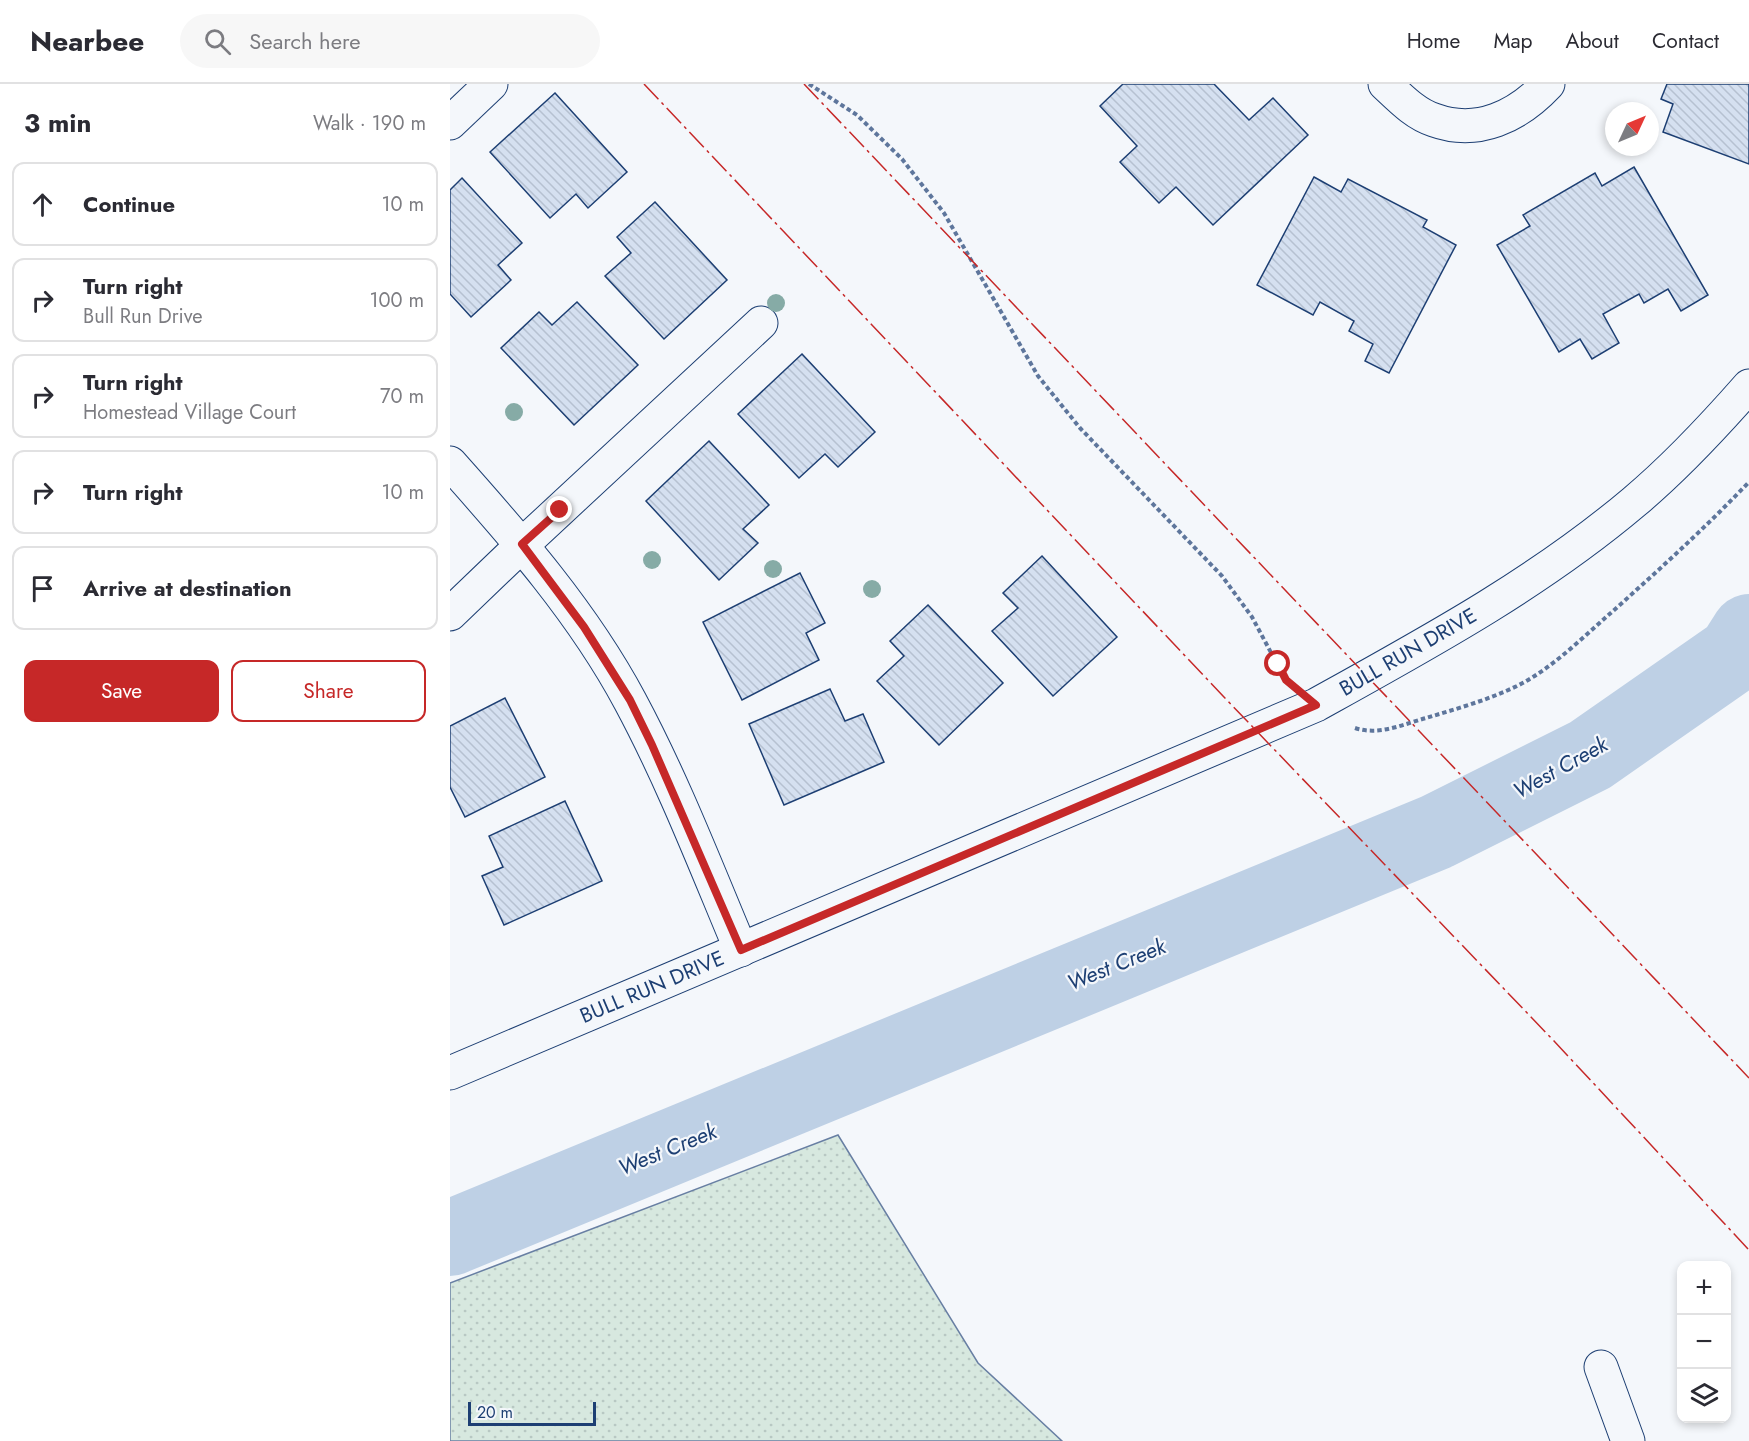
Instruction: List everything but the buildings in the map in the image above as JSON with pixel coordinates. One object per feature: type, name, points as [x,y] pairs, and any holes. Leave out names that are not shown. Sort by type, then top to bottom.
[{"type":"street","points":[[450,123],[491,84]]},
{"type":"street","points":[[1385,84],[1417,111],[1433,120],[1455,125],[1481,124],[1507,117],[1526,105],[1544,88]]},
{"type":"street","points":[[450,614],[522,544],[761,323]]},
{"type":"street","name":"BULL RUN DRIVE","points":[[450,1073],[1316,705],[1442,636],[1530,580],[1590,537],[1634,503],[1676,465],[1749,386]]},
{"type":"street","points":[[450,463],[522,544],[584,627],[630,700],[656,754],[741,950]]},
{"type":"street","points":[[1601,1367],[1628,1441]]},
{"type":"path","points":[[809,84],[857,115],[902,159],[944,213],[1038,376],[1080,428],[1222,576],[1252,617],[1286,680],[1316,705],[1346,725],[1363,731],[1382,731],[1465,706],[1516,687],[1538,674],[1575,645],[1704,529],[1749,482]]},
{"type":"shaded area","points":[[838,1135],[978,1363],[1062,1441],[450,1441],[450,1283]]},
{"type":"waterway","name":"West Creek","points":[[450,1238],[1436,832],[1590,755],[1735,654],[1749,632]]},
{"type":"power","points":[[644,84],[1223,696],[1554,1041],[1749,1250]]},
{"type":"power","points":[[804,84],[1749,1078]]},
{"type":"route","points":[[560,510],[522,544],[584,627],[630,700],[652,745],[741,950],[1316,705],[1286,680],[1278,664]]}]
